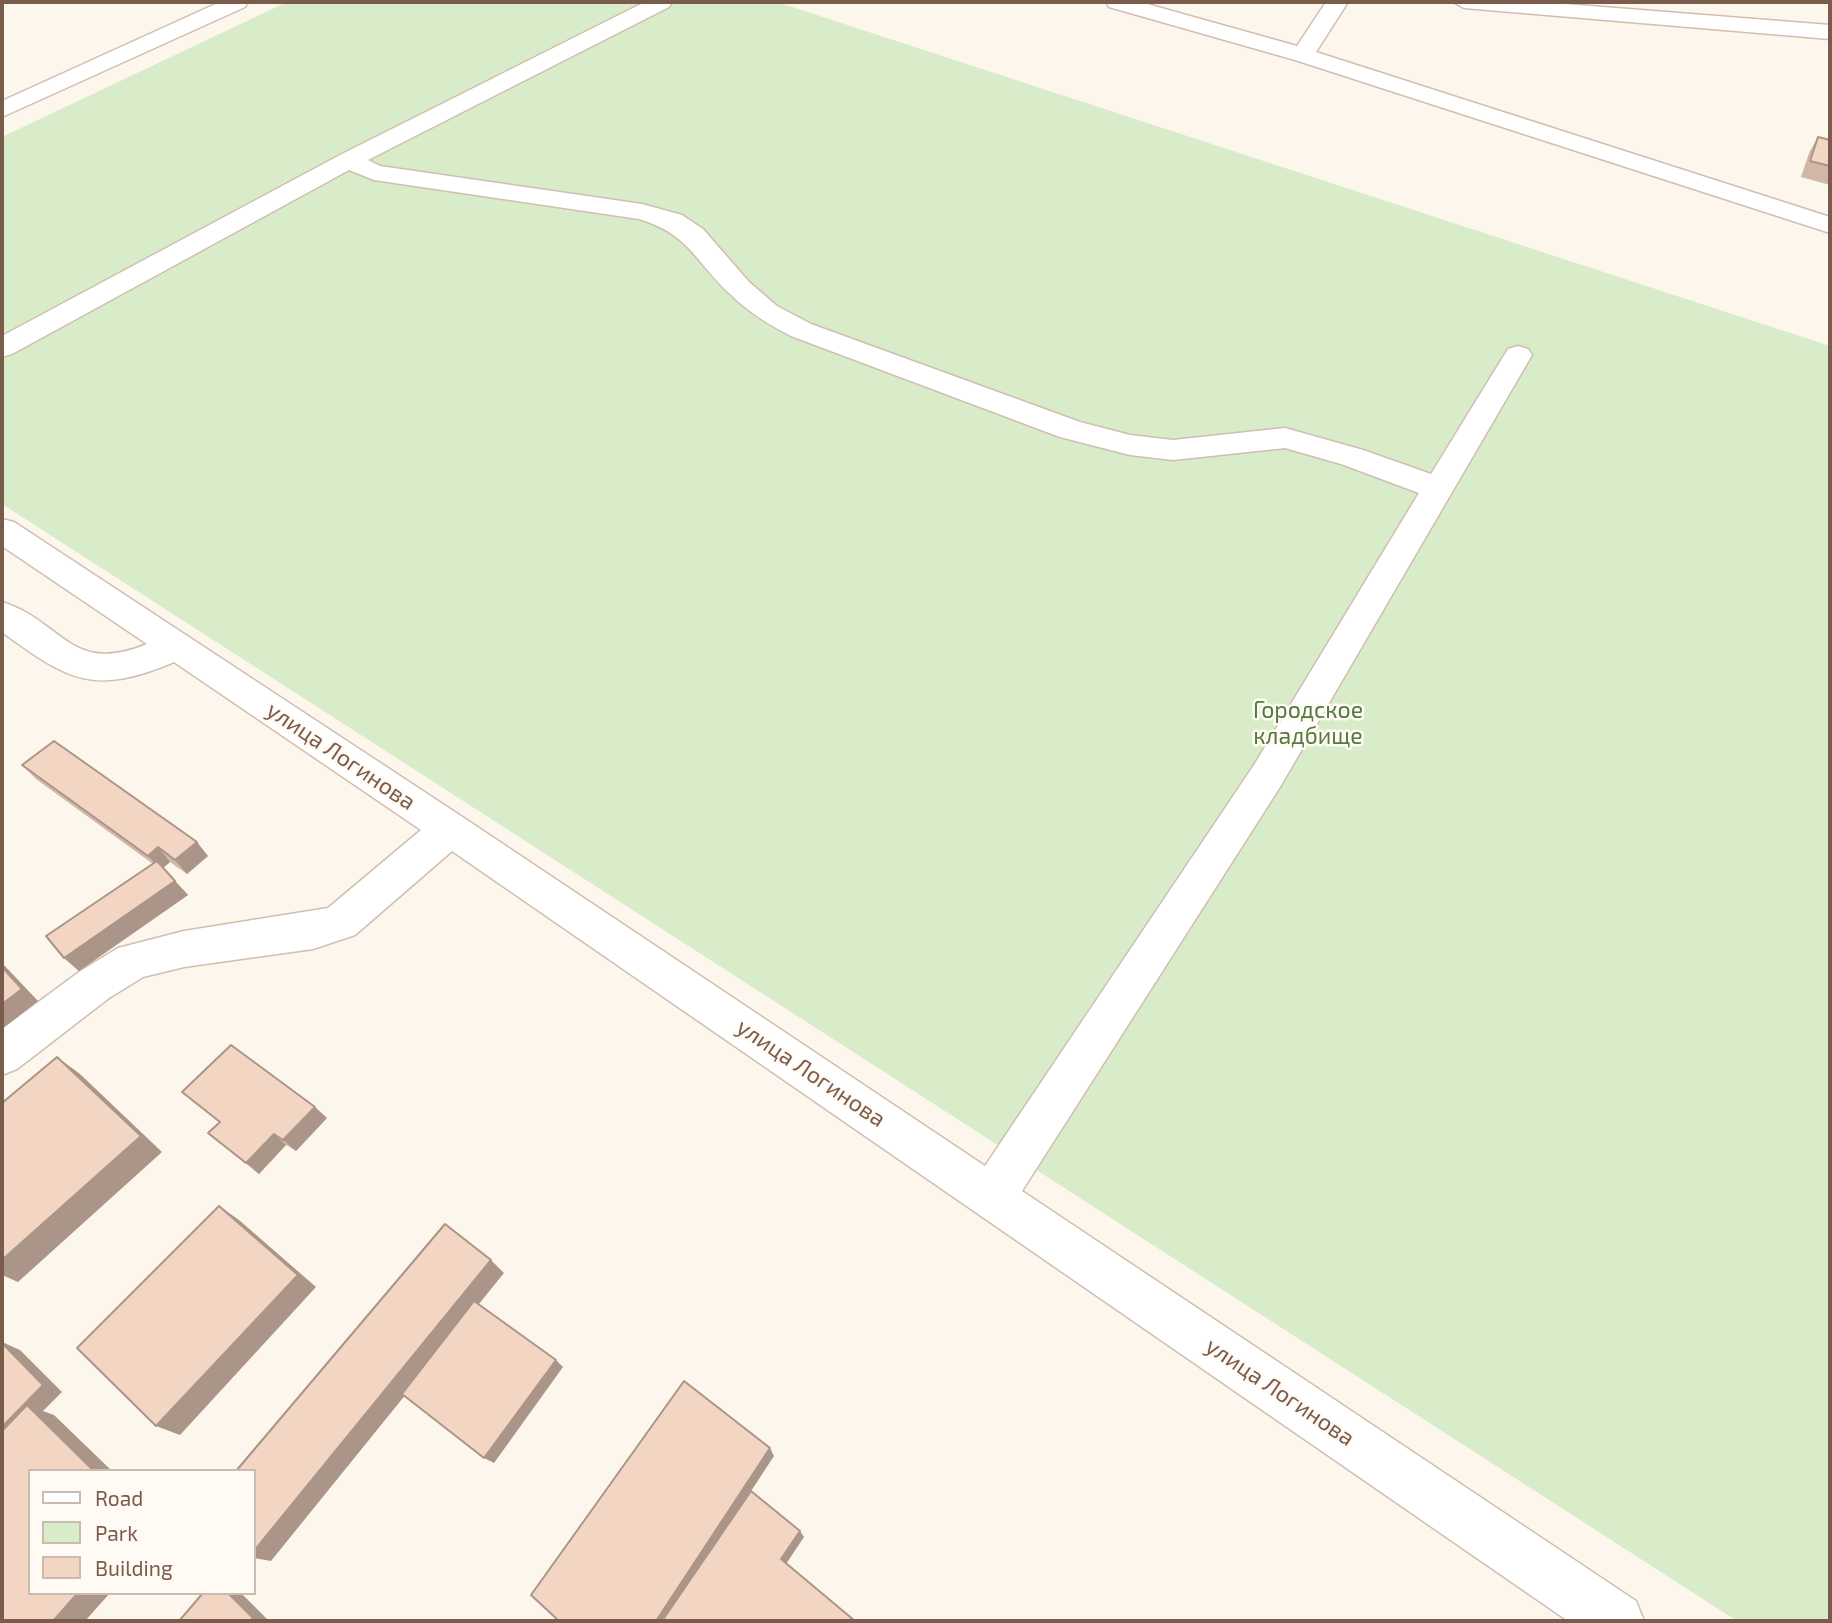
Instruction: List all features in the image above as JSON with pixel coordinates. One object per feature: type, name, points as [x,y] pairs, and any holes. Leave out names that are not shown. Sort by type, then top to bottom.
[{"type":"street","points":[[2,110],[237,2]]},
{"type":"street","points":[[2,348],[349,160],[661,2]]},
{"type":"street","points":[[1117,2],[1303,55],[1830,225]]},
{"type":"street","points":[[1303,55],[1337,2]]},
{"type":"street","points":[[1464,2],[1830,32]]},
{"type":"street","points":[[349,160],[374,173],[642,212],[673,221],[694,234],[712,260],[767,312],[813,335],[1071,430],[1130,445],[1173,450],[1285,438],[1352,457],[1439,489]]},
{"type":"street","points":[[992,1195],[1267,776],[1518,355]]},
{"type":"street","name":"улица Логинова","points":[[2,530],[450,828],[1616,1621]]},
{"type":"street","points":[[2,615],[72,660],[95,668],[122,668],[176,647]]},
{"type":"street","points":[[2,1055],[94,985],[133,961],[184,949],[313,931],[341,922],[450,828]]},
{"type":"green space","name":"Городское кладбище","points":[[287,2],[777,2],[1830,346],[1830,1621],[1737,1621],[2,504],[2,137]]},
{"type":"building","points":[[1818,137],[1830,140],[1830,166],[1810,161]]},
{"type":"building","points":[[54,741],[197,842],[175,860],[158,847],[148,856],[22,765]]},
{"type":"building","points":[[157,861],[175,881],[64,958],[46,936]]},
{"type":"building","points":[[2,967],[22,989],[2,1004]]},
{"type":"building","points":[[231,1045],[315,1107],[283,1140],[274,1134],[246,1163],[208,1133],[220,1122],[182,1092]]},
{"type":"building","points":[[57,1057],[141,1136],[2,1260],[2,1103]]},
{"type":"building","points":[[219,1206],[298,1275],[156,1426],[77,1348]]},
{"type":"building","points":[[445,1224],[491,1260],[256,1549],[256,1469],[238,1469]]},
{"type":"building","points":[[474,1301],[556,1360],[484,1458],[402,1394]]},
{"type":"building","points":[[2,1343],[43,1385],[2,1427]]},
{"type":"building","points":[[684,1381],[770,1448],[656,1621],[559,1621],[531,1595]]},
{"type":"building","points":[[27,1405],[92,1469],[28,1469],[28,1595],[76,1595],[53,1621],[2,1619],[2,1431]]},
{"type":"building","points":[[751,1491],[800,1531],[781,1559],[855,1621],[662,1621]]},
{"type":"building","points":[[201,1595],[230,1595],[253,1618],[250,1621],[179,1621]]}]
